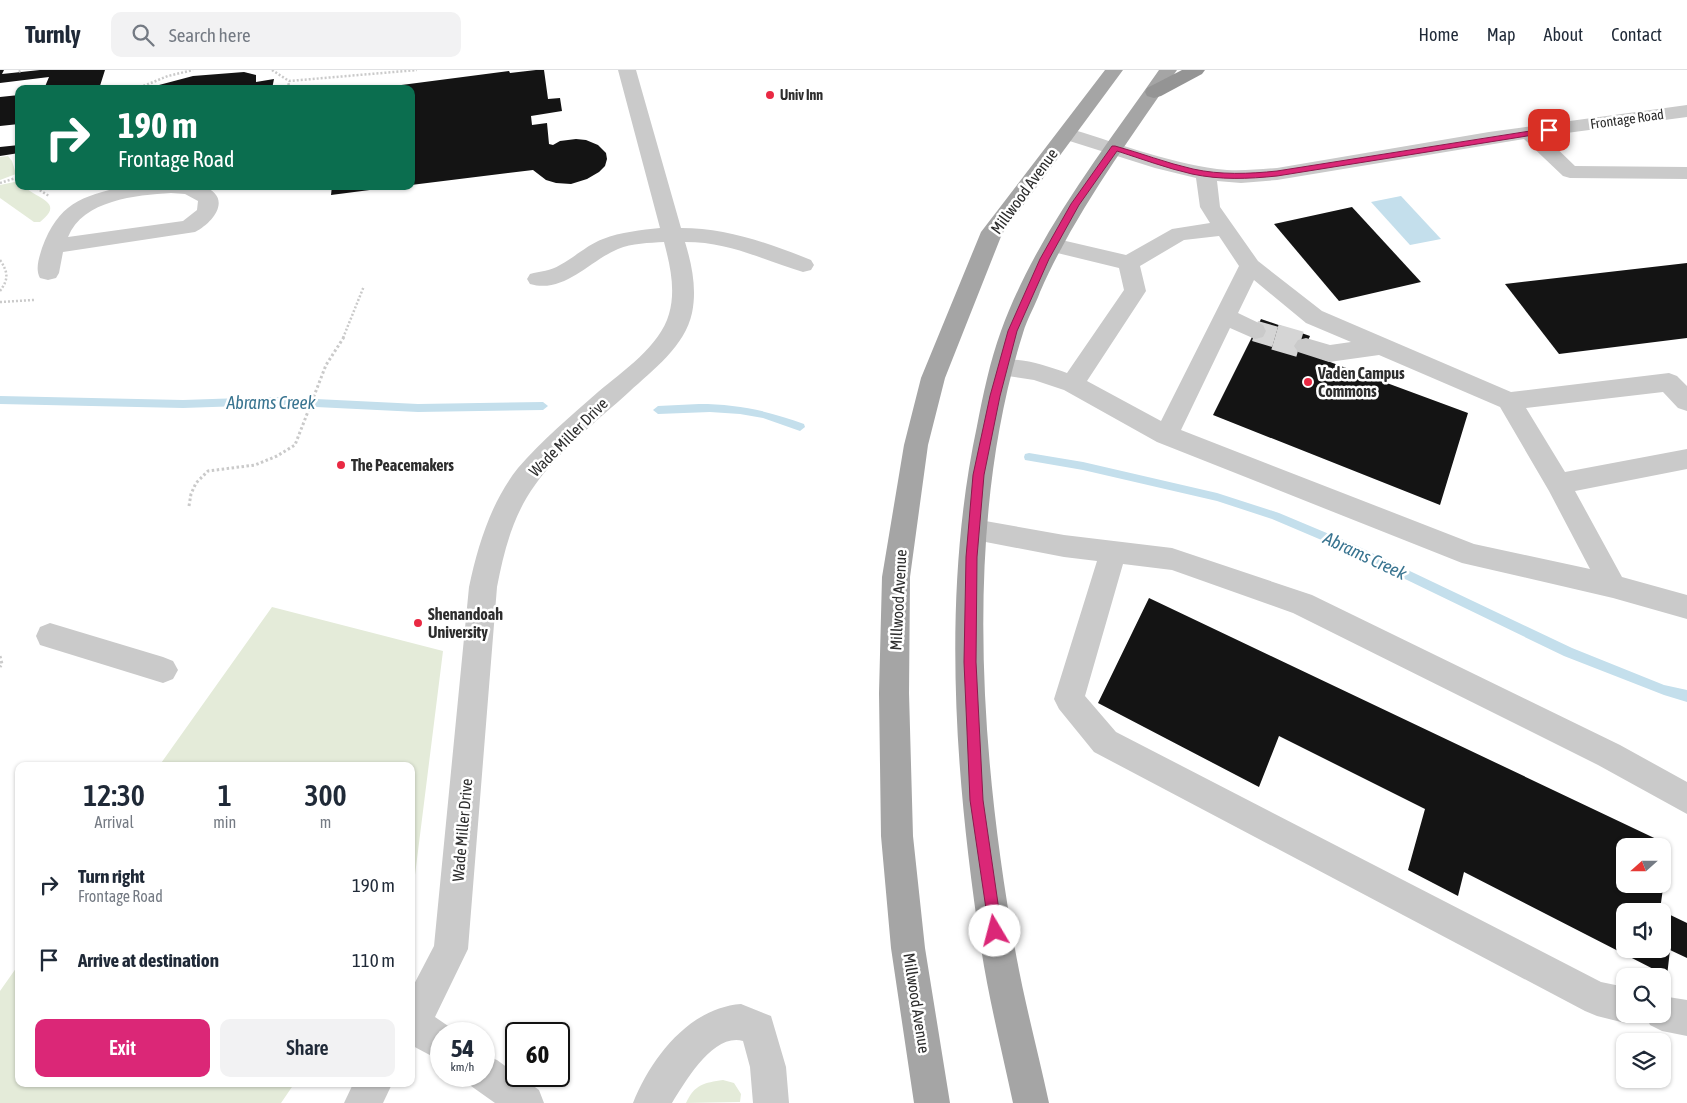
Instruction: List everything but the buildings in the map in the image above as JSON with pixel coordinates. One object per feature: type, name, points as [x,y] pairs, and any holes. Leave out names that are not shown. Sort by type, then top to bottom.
[{"type":"highway","points":[[1154,92],[1196,70]]},
{"type":"main road","name":"Millwood Avenue","points":[[932,1103],[908,948],[897,836],[894,693],[896,576],[916,445],[933,378],[992,232],[1114,70]]},
{"type":"main road","points":[[1030,1103],[998,950],[977,800],[970,662],[974,530],[979,475],[1012,331],[1053,244],[1075,204],[1168,70]]},
{"type":"street","name":"Wade Miller Drive","points":[[422,1031],[451,950],[483,587],[488,561],[499,527],[526,478],[537,465],[653,357],[675,327],[681,312],[683,282],[672,234],[627,70]]},
{"type":"street","name":"Frontage Road","points":[[1066,134],[1192,172],[1248,176],[1277,174],[1529,133],[1687,111]]},
{"type":"street","points":[[1529,133],[1570,172],[1687,172]]},
{"type":"street","points":[[1206,174],[1210,207],[1250,266],[1314,317],[1510,401],[1669,382],[1687,402]]},
{"type":"street","points":[[48,273],[49,260],[54,246],[70,216],[89,204],[114,194],[146,190]]},
{"type":"street","points":[[54,246],[188,227],[204,217],[209,208],[209,204],[200,192],[193,190]]},
{"type":"street","points":[[1053,244],[1128,263],[1179,234],[1224,228]]},
{"type":"street","points":[[538,279],[564,274],[599,249],[611,243],[626,239],[672,234],[710,235],[751,244],[803,265]]},
{"type":"street","points":[[1072,384],[1135,291],[1128,263]]},
{"type":"street","points":[[1166,435],[1250,266]]},
{"type":"street","points":[[1225,316],[1255,331]]},
{"type":"street","points":[[1306,346],[1329,354],[1381,346]]},
{"type":"street","points":[[1002,368],[1036,371],[1072,384],[1166,435],[1472,555],[1613,586],[1687,607]]},
{"type":"street","points":[[1510,401],[1558,484],[1613,586]]},
{"type":"street","points":[[1558,484],[1687,459]]},
{"type":"street","points":[[974,530],[1064,546],[1172,559],[1302,604],[1609,755],[1687,799]]},
{"type":"street","points":[[1113,552],[1069,699],[1105,742],[1597,999],[1616,1003]]},
{"type":"street","points":[[50,636],[163,670]]},
{"type":"street","points":[[1671,1015],[1687,1018]]},
{"type":"street","points":[[652,1103],[684,1053],[704,1034],[722,1024],[738,1021],[748,1022],[758,1029],[768,1067],[771,1103]]},
{"type":"street","points":[[495,1081],[526,1103]]},
{"type":"street","points":[[362,1103],[372,1087]]},
{"type":"path","points":[[146,85],[168,76],[193,70]]},
{"type":"path","points":[[272,70],[289,81],[417,70]]},
{"type":"path","points":[[288,85],[289,81]]},
{"type":"path","points":[[0,183],[15,178]]},
{"type":"path","points":[[0,260],[7,270],[6,283],[0,291]]},
{"type":"path","points":[[189,506],[196,482],[208,471],[221,468],[248,467],[264,462],[293,447],[300,434],[331,354],[346,334],[364,286]]},
{"type":"path","points":[[0,302],[34,300]]},
{"type":"path","points":[[0,656],[2,664],[0,667]]},
{"type":"green space","points":[[8,156],[12,161],[15,174],[0,180],[0,157]]},
{"type":"green space","points":[[15,182],[15,190],[29,190],[44,199],[50,205],[46,217],[40,222],[34,222],[0,198],[0,185]]},
{"type":"green space","points":[[272,607],[443,651],[415,875],[415,762],[162,762]]},
{"type":"green space","points":[[15,970],[15,1087],[292,1087],[281,1103],[0,1103],[0,991]]},
{"type":"green space","points":[[723,1080],[734,1083],[741,1094],[740,1102],[686,1103],[697,1088],[710,1082]]},
{"type":"water","points":[[1401,196],[1441,239],[1410,245],[1371,202]]},
{"type":"waterway","name":"Abrams Creek","points":[[0,400],[183,404],[275,401],[418,408],[543,406]]},
{"type":"waterway","name":"Abrams Creek","points":[[658,410],[710,408],[740,410],[763,414],[800,427]]},
{"type":"waterway","name":"Abrams Creek","points":[[1029,457],[1083,466],[1217,497],[1275,516],[1349,547],[1568,652],[1664,690],[1687,696]]},
{"type":"tunnel","points":[[1255,331],[1279,338]]},
{"type":"tunnel","points":[[1275,337],[1306,346]]},
{"type":"place","name":"Univ Inn","points":[[770,95]]},
{"type":"place","name":"Vaden Campus Commons","points":[[1308,382]]},
{"type":"place","name":"The Peacemakers","points":[[341,465]]},
{"type":"place","name":"Shenandoah University","points":[[418,623]]},
{"type":"route","points":[[995,931],[977,800],[970,662],[972,557],[979,475],[995,396],[1012,331],[1044,259],[1075,204],[1115,148],[1192,172],[1222,176],[1248,176],[1277,174],[1489,138],[1549,130]]}]
